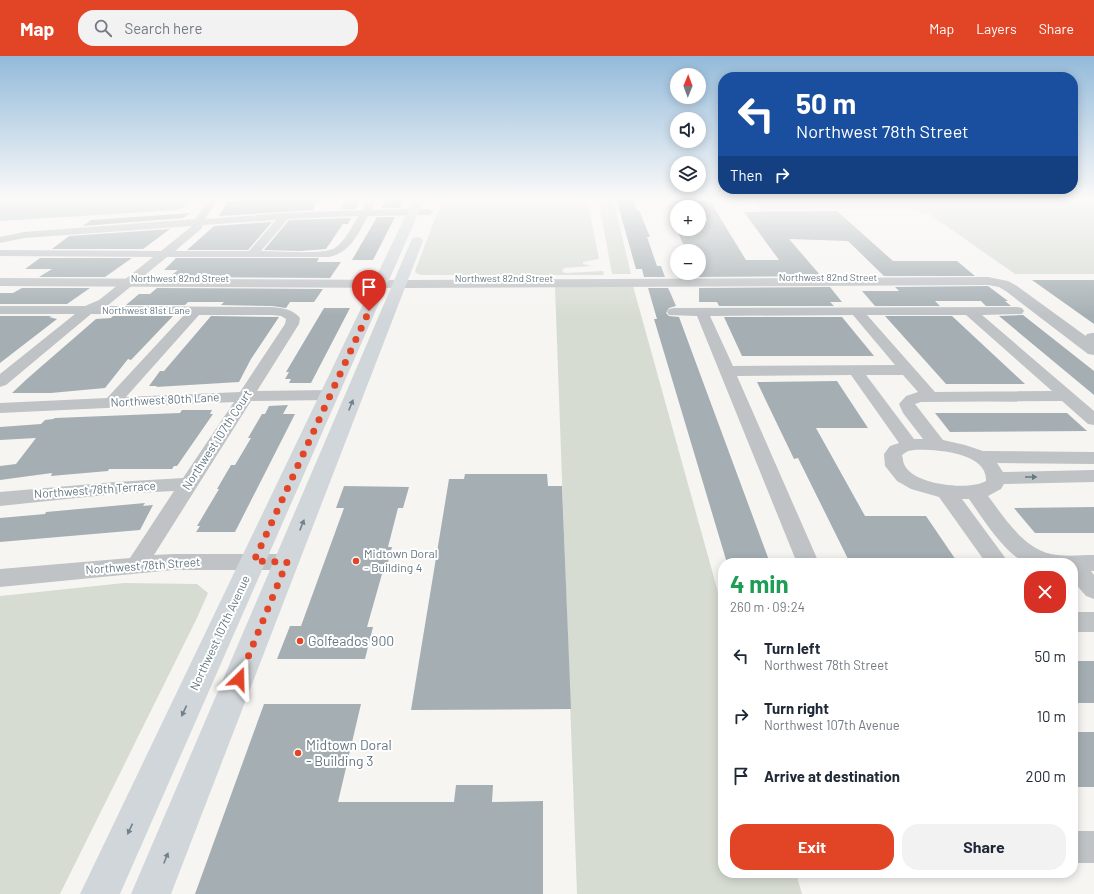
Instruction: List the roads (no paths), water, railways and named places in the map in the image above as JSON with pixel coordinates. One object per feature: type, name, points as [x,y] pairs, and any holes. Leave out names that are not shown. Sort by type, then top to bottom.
[{"type":"main road","name":"Northwest 107th Avenue","points":[[151,894],[287,562],[391,281],[406,237]]},
{"type":"main road","name":"Northwest 107th Avenue","points":[[100,894],[330,395],[391,281],[417,237]]},
{"type":"street","points":[[5,238],[16,237]]},
{"type":"street","points":[[66,253],[90,237]]},
{"type":"street","points":[[0,382],[88,310],[104,303],[152,254],[173,237]]},
{"type":"street","points":[[126,280],[166,254],[185,237]]},
{"type":"street","points":[[252,255],[267,237]]},
{"type":"street","points":[[0,253],[323,255],[338,252],[349,237]]},
{"type":"street","name":"Northwest 82nd Street","points":[[0,276],[126,280]]},
{"type":"street","name":"Northwest 82nd Street","points":[[0,282],[126,280],[980,281],[1005,283],[1093,341]]},
{"type":"street","name":"Northwest 81st Lane","points":[[0,310],[284,312],[291,315]]},
{"type":"street","points":[[111,403],[195,311]]},
{"type":"street","points":[[969,311],[1094,420]]},
{"type":"street","points":[[674,312],[1017,311]]},
{"type":"street","points":[[702,312],[806,558]]},
{"type":"street","points":[[857,312],[931,397]]},
{"type":"street","name":"Northwest 107th Court","points":[[137,565],[292,324],[293,318],[291,315]]},
{"type":"street","points":[[855,370],[910,446]]},
{"type":"street","points":[[726,371],[907,370]]},
{"type":"street","name":"Northwest 80th Lane","points":[[0,408],[246,396],[330,395]]},
{"type":"street","points":[[937,445],[909,409],[909,400],[931,397],[1067,396]]},
{"type":"street","points":[[937,445],[960,449],[980,458],[994,470],[996,478],[994,485],[988,490],[974,492],[946,492],[924,488],[904,477],[893,465],[893,454],[896,450],[902,447],[937,445]]},
{"type":"street","points":[[1013,456],[1038,451],[1094,452]]},
{"type":"street","points":[[980,458],[1013,456],[1094,458]]},
{"type":"street","points":[[1047,458],[1066,476]]},
{"type":"street","points":[[996,478],[1094,476]]},
{"type":"street","name":"Northwest 78th Terrace","points":[[0,498],[189,484]]},
{"type":"street","points":[[946,492],[994,558]]},
{"type":"street","points":[[974,492],[1014,543],[1025,552],[1036,558]]},
{"type":"street","name":"Northwest 78th Street","points":[[0,578],[173,562],[287,562]]},
{"type":"street","points":[[1078,563],[1094,563]]},
{"type":"street","points":[[1078,572],[1094,590]]},
{"type":"street","points":[[1078,622],[1094,622]]},
{"type":"street","points":[[1078,847],[1094,847]]},
{"type":"place","name":"Midtown Doral - Building 4","points":[[356,561]]},
{"type":"place","name":"Golfeados 900","points":[[300,641]]},
{"type":"place","name":"Midtown Doral - Building 3","points":[[298,753]]}]
